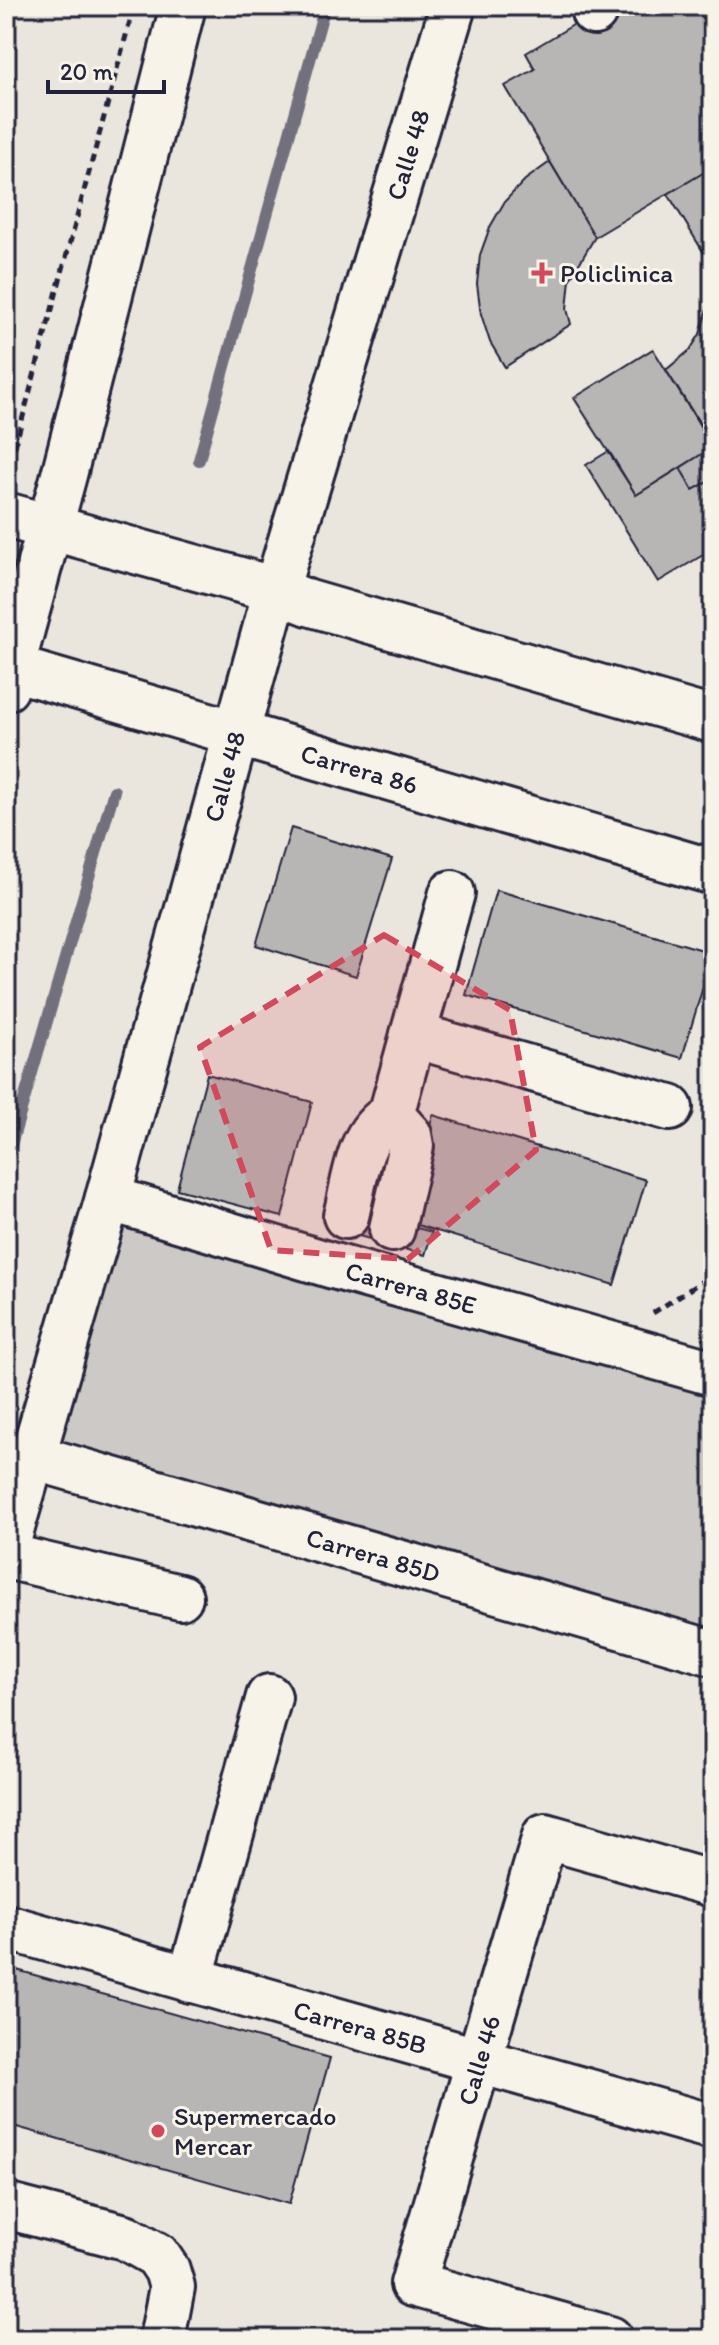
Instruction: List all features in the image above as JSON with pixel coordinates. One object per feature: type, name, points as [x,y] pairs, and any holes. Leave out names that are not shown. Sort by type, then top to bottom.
[{"type":"street","points":[[8,674],[50,529],[183,6]]},
{"type":"street","name":"Calle 48","points":[[6,1548],[108,1198],[276,590],[453,6]]},
{"type":"street","points":[[6,515],[276,590],[309,603],[713,720]]},
{"type":"street","name":"Carrera 86","points":[[8,674],[236,733],[713,872]]},
{"type":"street","points":[[339,1237],[365,1142],[379,1122],[391,1115],[452,893]]},
{"type":"street","points":[[413,1035],[670,1108]]},
{"type":"street","points":[[385,1250],[411,1146],[409,1135],[391,1115]]},
{"type":"street","name":"Carrera 85E","points":[[108,1198],[339,1237],[385,1250],[603,1342],[713,1373]]},
{"type":"street","name":"Carrera 85D","points":[[33,1457],[713,1653]]},
{"type":"street","points":[[6,1556],[180,1597]]},
{"type":"street","points":[[190,1980],[269,1697]]},
{"type":"street","name":"Calle 46","points":[[610,2339],[413,2284],[545,1836],[713,1884]]},
{"type":"street","name":"Carrera 85B","points":[[6,1927],[713,2127]]},
{"type":"street","points":[[6,2206],[125,2237],[157,2255],[167,2270],[172,2287],[162,2339]]},
{"type":"path","points":[[11,461],[134,6]]},
{"type":"path","points":[[603,1342],[713,1274]]},
{"type":"highlighted area","points":[[384,935],[510,1010],[536,1150],[408,1259],[271,1250],[200,1047]]},
{"type":"shaded area","points":[[108,1198],[713,1373],[713,1653],[33,1457]]},
{"type":"building","points":[[605,6],[712,6],[713,167],[595,237],[505,86],[535,69],[526,53]]},
{"type":"building","points":[[550,162],[595,237],[570,279],[567,309],[571,324],[505,367],[490,342],[481,314],[477,284],[480,255],[490,227],[505,201],[525,180]]},
{"type":"building","points":[[713,167],[713,268],[668,194]]},
{"type":"building","points":[[713,289],[713,444],[666,370],[690,350],[700,334]]},
{"type":"building","points":[[653,349],[713,447],[636,495],[574,398]]},
{"type":"building","points":[[713,447],[713,479],[693,490],[680,468]]},
{"type":"building","points":[[609,451],[636,495],[680,468],[693,490],[713,479],[713,549],[658,582],[586,465]]},
{"type":"building","points":[[291,828],[392,859],[356,976],[256,945]]},
{"type":"building","points":[[496,890],[713,953],[682,1058],[466,995]]},
{"type":"building","points":[[207,1074],[312,1102],[282,1217],[177,1189]]},
{"type":"building","points":[[433,1115],[646,1180],[614,1285],[401,1220]]},
{"type":"building","points":[[333,1212],[396,1230],[398,1223],[432,1232],[425,1255],[328,1227]]},
{"type":"building","points":[[6,1967],[330,2058],[289,2204],[6,2124]]},
{"type":"waterway","points":[[199,460],[325,6]]},
{"type":"waterway","points":[[6,1162],[114,791]]},
{"type":"place","name":"Policlinica","points":[[542,273]]},
{"type":"place","name":"Supermercado Mercar","points":[[158,2131]]}]
